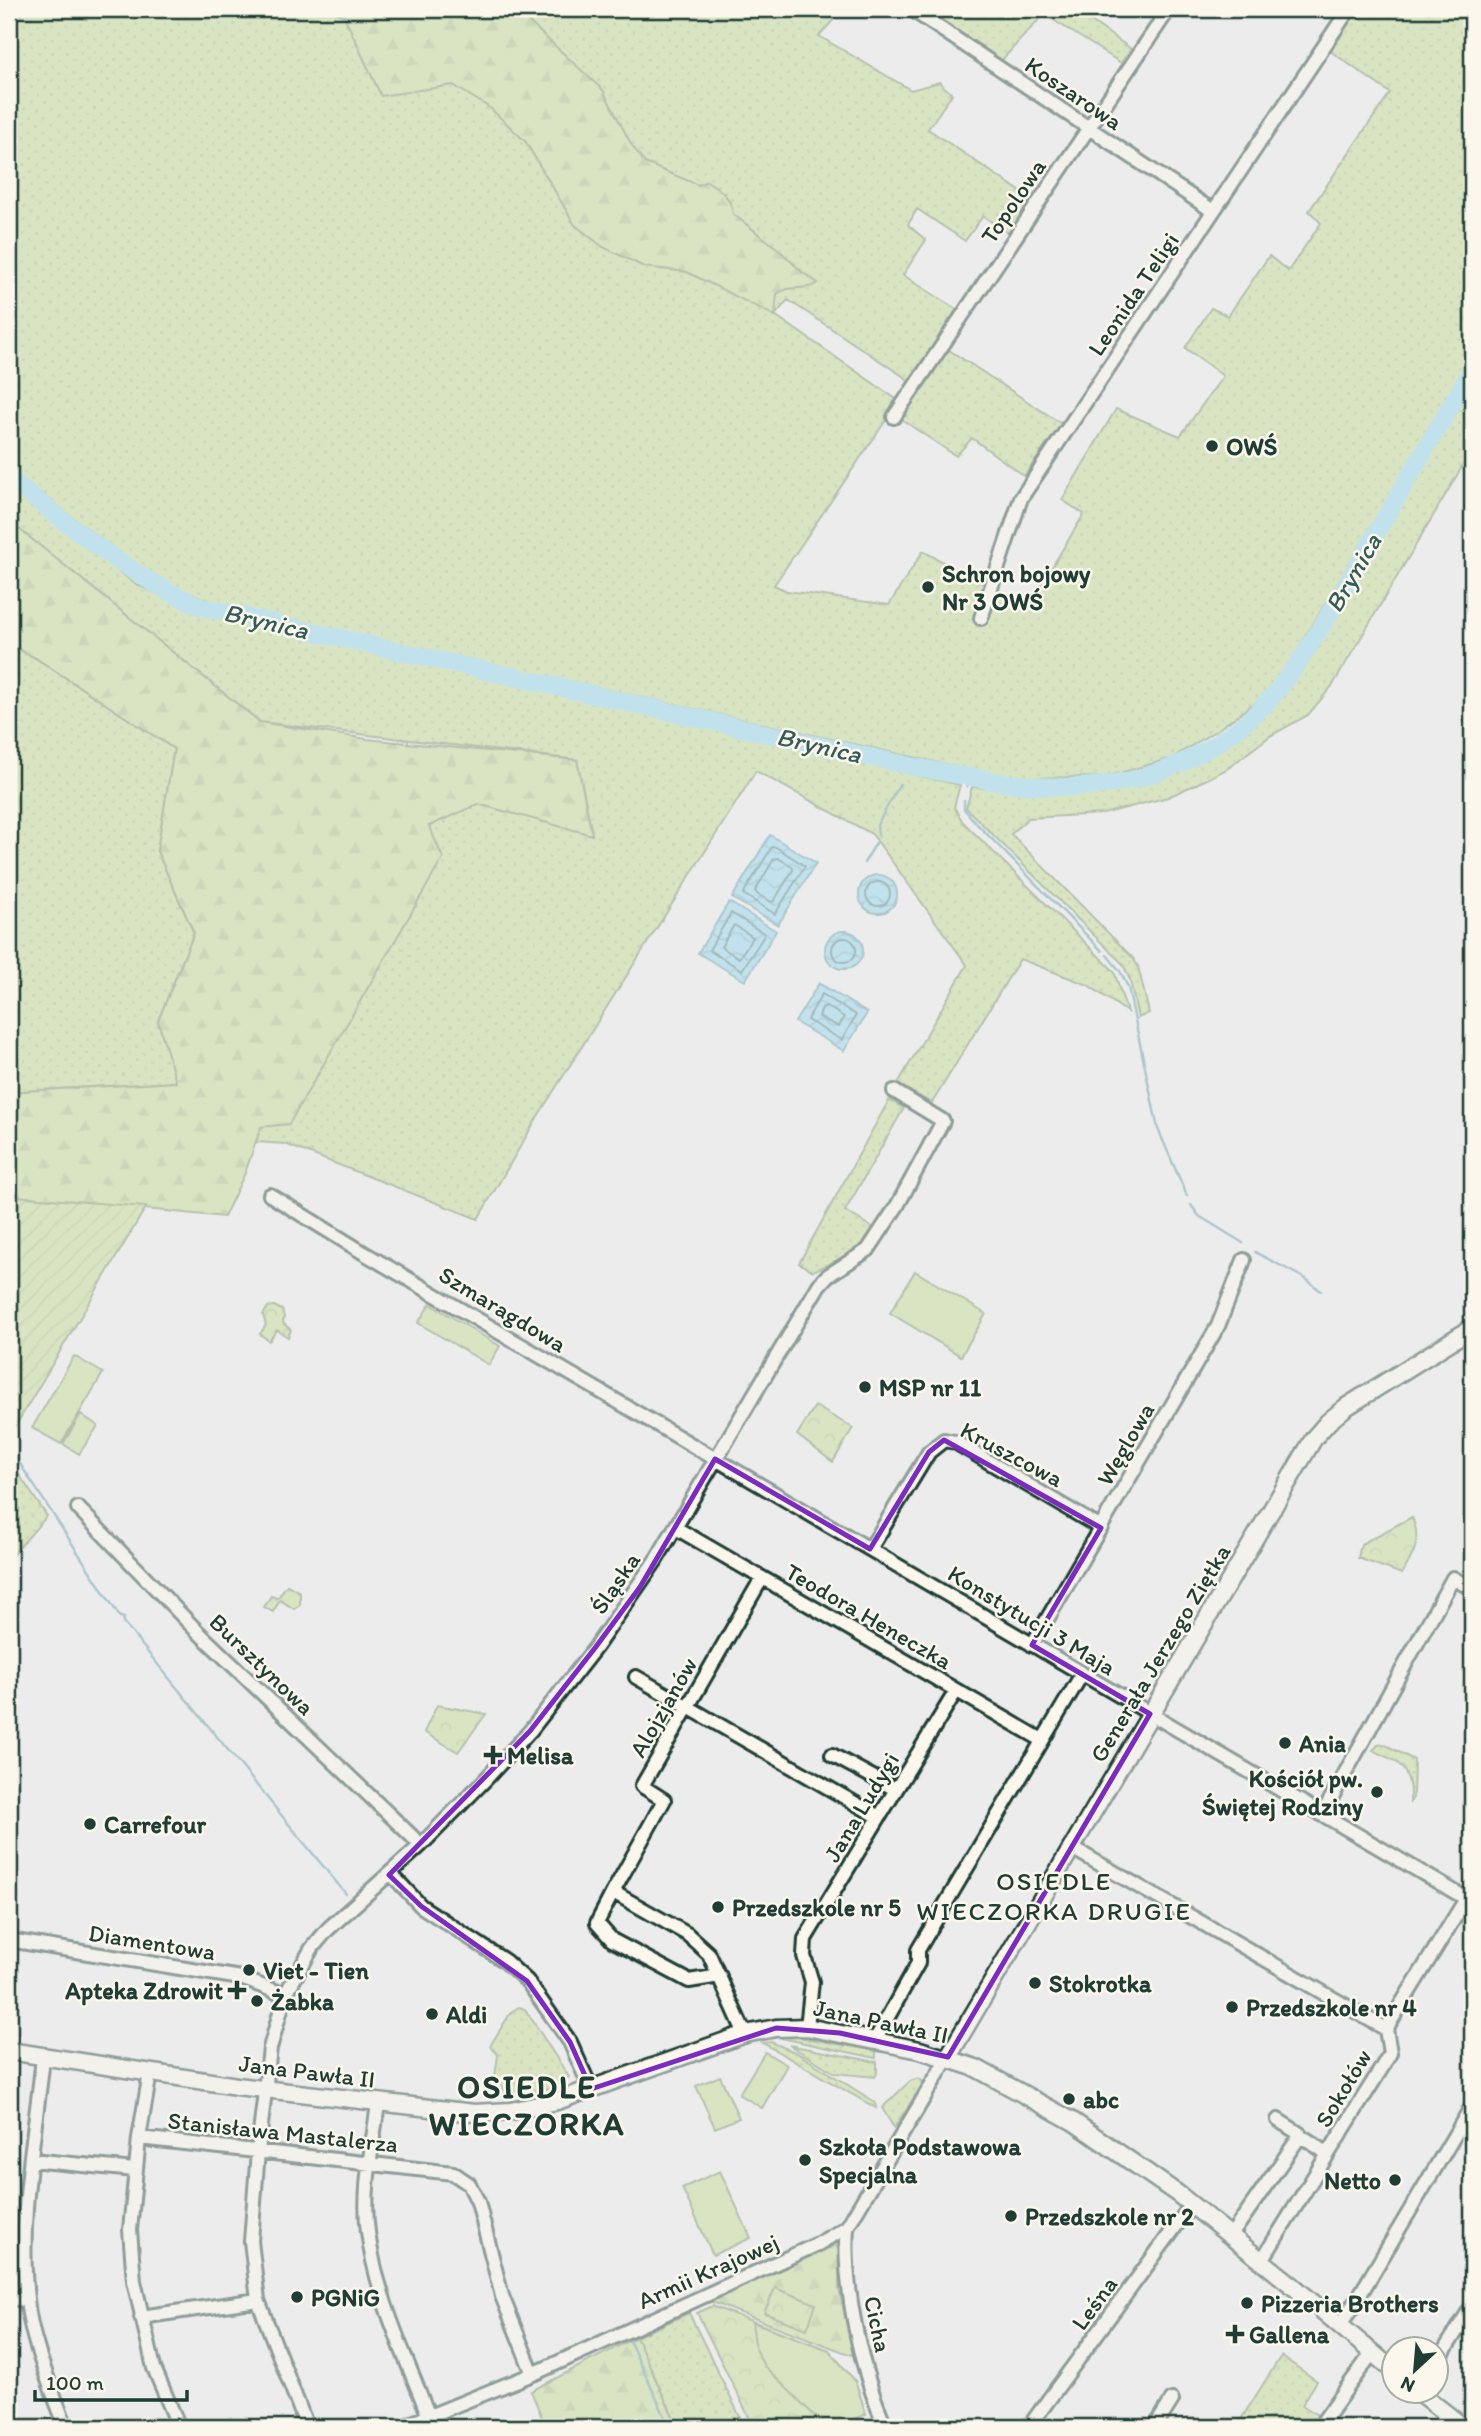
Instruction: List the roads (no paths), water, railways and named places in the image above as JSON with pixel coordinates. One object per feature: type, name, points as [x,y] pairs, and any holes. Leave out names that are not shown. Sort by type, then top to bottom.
[{"type":"street","name":"Koszarowa","points":[[911,9],[1213,211]]},
{"type":"street","name":"Topolowa","points":[[894,417],[1169,9]]},
{"type":"street","name":"Leonida Teligi","points":[[981,618],[1021,498],[1349,9]]},
{"type":"street","name":"Śląska","points":[[307,2427],[258,2300],[251,2241],[270,2048],[285,1995],[312,1948],[328,1929],[421,1845],[530,1731],[640,1587],[811,1297],[827,1276],[868,1250],[897,1206],[943,1121],[894,1091]]},
{"type":"street","name":"Szmaragdowa","points":[[270,1195],[363,1253],[715,1459]]},
{"type":"street","name":"Węglowa","points":[[1032,1644],[1218,1326],[1244,1260]]},
{"type":"street","name":"Generała Jerzego Ziętka","points":[[948,2057],[1314,1438],[1346,1408],[1472,1328]]},
{"type":"street","name":"Kruszcowa","points":[[870,1549],[929,1452],[944,1440],[955,1442],[1101,1528]]},
{"type":"street","name":"Konstytucji 3 Maja","points":[[715,1459],[1469,1900]]},
{"type":"street","name":"Bursztynowa","points":[[78,1508],[196,1630],[421,1845]]},
{"type":"street","name":"Teodora Heneczka","points":[[676,1528],[1042,1740]]},
{"type":"street","name":"Alojzjanów","points":[[613,1892],[664,1800],[642,1786],[762,1578]]},
{"type":"street","points":[[1322,1815],[1453,1578],[1472,1589]]},
{"type":"street","points":[[875,2040],[918,1963],[918,1950],[1082,1674]]},
{"type":"street","points":[[636,1677],[879,1817]]},
{"type":"street","name":"Jana Ludygi","points":[[807,2027],[812,1982],[804,1956],[805,1939],[956,1691]]},
{"type":"street","points":[[832,1755],[895,1789]]},
{"type":"street","points":[[1072,1848],[1386,2029]]},
{"type":"street","points":[[389,1875],[435,1916],[505,1961],[527,1981],[570,2042],[591,2089]]},
{"type":"street","points":[[720,1976],[689,1981],[612,1940],[597,1923],[613,1892],[699,1943],[709,1954],[720,1976],[745,2034]]},
{"type":"street","name":"Sokołów","points":[[1262,2260],[1390,2053],[1386,2029],[1469,1900]]},
{"type":"street","name":"Diamentowa","points":[[9,1940],[241,1978],[285,1995]]},
{"type":"street","name":"Jana Pawła II","points":[[9,2051],[265,2089],[474,2113],[539,2106],[745,2034],[776,2028],[807,2027],[875,2040],[948,2057],[976,2068],[1073,2122],[1192,2204],[1380,2360]]},
{"type":"street","points":[[43,2057],[25,2234],[27,2300],[39,2351],[66,2427]]},
{"type":"street","name":"Armii Krajowej","points":[[402,2427],[533,2374],[818,2244],[847,2227],[948,2057]]},
{"type":"street","points":[[150,2073],[139,2138],[130,2230],[134,2281],[154,2368],[179,2427]]},
{"type":"street","points":[[378,2104],[370,2164],[368,2232],[384,2302],[429,2417]]},
{"type":"street","points":[[1339,2325],[1352,2308],[1472,2106]]},
{"type":"street","points":[[1278,2120],[1328,2154]]},
{"type":"street","name":"Stanisława Mastalerza","points":[[139,2138],[453,2173],[469,2184],[478,2202],[502,2296],[533,2374]]},
{"type":"street","points":[[1236,2228],[1301,2138]]},
{"type":"street","points":[[31,2160],[135,2170]]},
{"type":"street","name":"Leśna","points":[[1031,2426],[1192,2204]]},
{"type":"street","name":"Cicha","points":[[847,2227],[849,2295],[870,2383],[886,2427]]},
{"type":"street","points":[[9,2298],[27,2300]]},
{"type":"street","points":[[141,2317],[258,2300]]},
{"type":"street","points":[[1450,2341],[1472,2306]]},
{"type":"street","points":[[1319,2427],[1372,2354]]},
{"type":"street","points":[[1155,2427],[1171,2400]]},
{"type":"street","points":[[1434,2404],[1463,2427]]},
{"type":"water","points":[[770,835],[816,863],[778,925],[732,898]]},
{"type":"water","points":[[878,875],[891,881],[897,894],[891,907],[878,913],[865,907],[859,894],[865,881]]},
{"type":"water","points":[[729,902],[776,931],[745,981],[698,953]]},
{"type":"water","points":[[844,931],[857,937],[863,950],[857,963],[844,969],[831,963],[825,950],[831,937]]},
{"type":"water","points":[[819,983],[867,1013],[844,1051],[795,1022]]},
{"type":"waterway","name":"Brynica","points":[[9,478],[125,566],[202,607],[911,766],[985,780],[1035,786],[1085,787],[1134,779],[1181,762],[1226,737],[1265,704],[1316,636],[1472,369]]},
{"type":"waterway","name":"Brynica","points":[[904,771],[906,765]]},
{"type":"waterway","points":[[967,787],[968,777]]},
{"type":"waterway","points":[[878,835],[877,825],[900,784]]},
{"type":"waterway","points":[[964,800],[964,809],[977,824],[1102,951]]},
{"type":"waterway","points":[[864,863],[876,843]]},
{"type":"waterway","points":[[1107,955],[1128,987],[1158,1129],[1187,1196]]},
{"type":"waterway","points":[[1191,1205],[1199,1216],[1243,1243]]},
{"type":"waterway","points":[[1255,1252],[1306,1279],[1321,1291]]},
{"type":"waterway","points":[[9,1447],[120,1617],[124,1618],[123,1622],[346,1894]]},
{"type":"waterway","points":[[628,2338],[670,2427]]},
{"type":"place","name":"OWŚ","points":[[1212,446]]},
{"type":"place","name":"Schron bojowy Nr 3 OWŚ","points":[[928,587]]},
{"type":"place","name":"MSP nr 11","points":[[865,1387]]},
{"type":"place","name":"Ania","points":[[1285,1743]]},
{"type":"place","name":"Melisa","points":[[493,1755]]},
{"type":"place","name":"Kościół pw. Świętej Rodziny","points":[[1377,1792]]},
{"type":"place","name":"Carrefour","points":[[90,1824]]},
{"type":"place","name":"Przedszkole nr 5","points":[[718,1907]]},
{"type":"place","name":"Viet - Tien","points":[[249,1970]]},
{"type":"place","name":"Stokrotka","points":[[1035,1983]]},
{"type":"place","name":"Apteka Zdrowit","points":[[237,1990]]},
{"type":"place","name":"Żabka","points":[[257,2001]]},
{"type":"place","name":"Przedszkole nr 4","points":[[1232,2007]]},
{"type":"place","name":"Aldi","points":[[432,2014]]},
{"type":"place","name":"abc","points":[[1069,2099]]},
{"type":"place","name":"Szkoła Podstawowa Specjalna","points":[[805,2160]]},
{"type":"place","name":"Netto","points":[[1395,2180]]},
{"type":"place","name":"Przedszkole nr 2","points":[[1011,2216]]},
{"type":"place","name":"PGNiG","points":[[297,2297]]},
{"type":"place","name":"Pizzeria Brothers","points":[[1247,2303]]},
{"type":"place","name":"Gallena","points":[[1235,2334]]},
{"type":"district","name":"OSIEDLE WIECZORKA DRUGIE","points":[[1054,1896]]},
{"type":"district","name":"OSIEDLE WIECZORKA","points":[[527,2106]]}]
